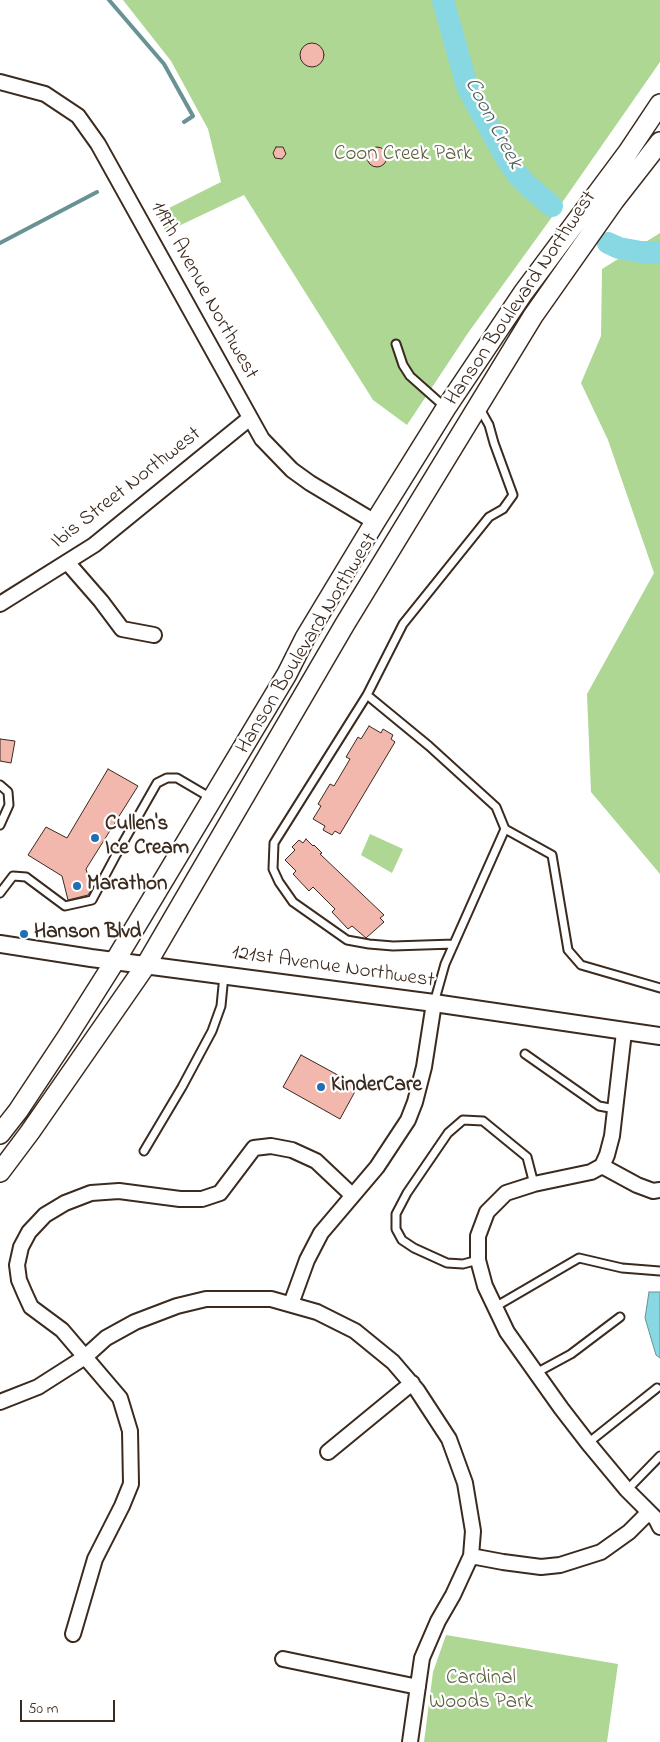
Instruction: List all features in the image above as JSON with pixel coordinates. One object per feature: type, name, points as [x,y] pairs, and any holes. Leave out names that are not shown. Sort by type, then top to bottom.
[{"type":"main road","name":"Hanson Boulevard Northwest","points":[[0,1134],[18,1111],[115,961],[375,522],[446,408],[523,293],[628,152],[660,104]]},
{"type":"main road","name":"Hanson Boulevard Northwest","points":[[0,1172],[146,966],[325,658],[538,309],[660,142]]},
{"type":"main road","points":[[636,173],[660,154]]},
{"type":"main road","points":[[325,658],[328,636],[452,430],[454,422],[446,408]]},
{"type":"street","name":"119th Avenue Northwest","points":[[0,82],[45,94],[78,116],[102,152],[262,439],[292,470],[375,522]]},
{"type":"street","name":"Ibis Street Northwest","points":[[0,604],[94,545],[250,418]]},
{"type":"street","points":[[67,562],[102,601],[122,629],[154,635]]},
{"type":"street","name":"121st Avenue Northwest","points":[[0,944],[146,966],[434,1003],[660,1036]]},
{"type":"street","points":[[291,1304],[307,1260],[321,1233],[377,1167],[408,1120],[424,1067],[434,1003]]},
{"type":"street","points":[[624,1032],[612,1136],[602,1166],[591,1172],[534,1184],[506,1193],[487,1212],[478,1236],[478,1260],[485,1286],[507,1332],[588,1443],[626,1490],[656,1519],[660,1527]]},
{"type":"street","points":[[72,1634],[96,1559],[131,1484],[130,1431],[120,1398],[62,1330],[31,1307],[19,1280],[17,1266],[20,1247],[29,1232],[45,1215],[65,1203],[91,1194],[119,1191],[180,1199],[202,1199],[220,1193],[254,1148],[271,1146],[292,1150],[316,1161],[352,1195]]},
{"type":"street","points":[[602,1166],[637,1185],[653,1191],[660,1190]]},
{"type":"street","points":[[0,1402],[38,1387],[84,1357],[106,1338],[135,1322],[177,1306],[206,1299],[271,1300],[317,1312],[355,1331],[393,1362],[412,1383],[449,1440],[465,1483],[473,1531],[471,1556],[453,1595],[438,1620],[422,1658],[410,1742]]},
{"type":"street","points":[[328,1452],[412,1383]]},
{"type":"street","points":[[471,1556],[541,1567],[560,1565],[601,1552],[629,1532],[649,1512]]},
{"type":"street","points":[[283,1659],[418,1687]]},
{"type":"lane","points":[[396,344],[410,376],[446,408]]},
{"type":"lane","points":[[454,944],[393,946],[347,940],[294,902],[279,882],[273,869],[274,843],[367,695],[403,624],[489,517],[503,509],[513,495],[489,425],[478,405]]},
{"type":"lane","points":[[367,695],[429,746],[496,807],[505,829],[552,855],[568,950],[581,965],[660,988]]},
{"type":"lane","points":[[0,893],[13,876],[26,877],[65,906],[92,900],[157,783],[167,778],[177,778],[212,798]]},
{"type":"lane","points":[[0,785],[8,792],[9,805],[0,825]]},
{"type":"lane","points":[[434,1003],[445,964],[505,829]]},
{"type":"lane","points":[[144,1151],[182,1087],[212,1031],[221,1006],[224,975]]},
{"type":"lane","points":[[525,1054],[599,1106],[615,1109]]},
{"type":"lane","points":[[478,1260],[463,1264],[447,1263],[414,1248],[402,1240],[396,1229],[396,1214],[407,1193],[448,1133],[463,1120],[483,1121],[527,1157],[534,1184]]},
{"type":"lane","points":[[495,1307],[579,1258],[622,1268],[660,1271]]},
{"type":"lane","points":[[536,1373],[571,1354],[620,1317]]},
{"type":"lane","points":[[588,1443],[657,1388]]},
{"type":"lane","points":[[626,1490],[660,1456]]},
{"type":"green space","name":"Coon Creek Park","points":[[123,0],[660,0],[660,62],[468,333],[407,425],[373,400],[244,195],[166,232],[157,214],[221,182],[208,129],[171,61]]},
{"type":"green space","points":[[660,233],[660,874],[591,792],[587,694],[654,573],[608,440],[581,383],[601,336],[602,269]]},
{"type":"green space","points":[[370,834],[403,849],[392,873],[361,855]]},
{"type":"green space","name":"Cardinal Woods Park","points":[[446,1635],[618,1664],[607,1742],[424,1742],[433,1672]]},
{"type":"water","points":[[649,1292],[660,1292],[660,1358],[656,1355],[645,1318]]},
{"type":"building","points":[[312,43],[321,46],[324,55],[321,64],[312,67],[303,64],[300,55],[303,46]]},
{"type":"building","points":[[276,147],[283,147],[286,154],[282,159],[275,158],[273,153]]},
{"type":"building","points":[[377,147],[384,150],[387,157],[384,164],[377,167],[370,164],[367,157],[370,150]]},
{"type":"building","points":[[369,726],[381,733],[383,729],[393,735],[391,739],[395,742],[340,834],[335,831],[332,835],[323,830],[325,826],[313,819],[321,806],[318,804],[330,784],[334,786],[350,759],[346,757],[358,737],[361,739]]},
{"type":"building","points":[[0,739],[15,741],[11,763],[0,761]]},
{"type":"building","points":[[108,769],[138,786],[86,869],[92,889],[88,895],[68,900],[62,876],[28,855],[46,827],[67,838]]},
{"type":"building","points":[[306,839],[384,915],[380,918],[384,922],[366,938],[352,926],[348,929],[332,912],[335,909],[313,887],[309,891],[293,874],[296,871],[285,860],[295,850],[292,847],[299,840],[303,843]]},
{"type":"building","name":"KinderCare","points":[[301,1055],[358,1086],[340,1119],[283,1087]]},
{"type":"waterway","points":[[109,0],[164,64],[193,116],[184,122]]},
{"type":"waterway","name":"Coon Creek","points":[[443,0],[467,86],[480,111],[517,174],[552,206]]},
{"type":"waterway","points":[[0,243],[97,192]]},
{"type":"waterway","name":"Coon Creek","points":[[608,243],[619,248],[641,252],[660,252]]},
{"type":"place","name":"Cullen's Ice Cream","points":[[95,838]]},
{"type":"place","name":"Marathon","points":[[77,886]]},
{"type":"place","name":"Hanson Blvd","points":[[24,934]]},
{"type":"place","name":"KinderCare","points":[[321,1087]]}]
